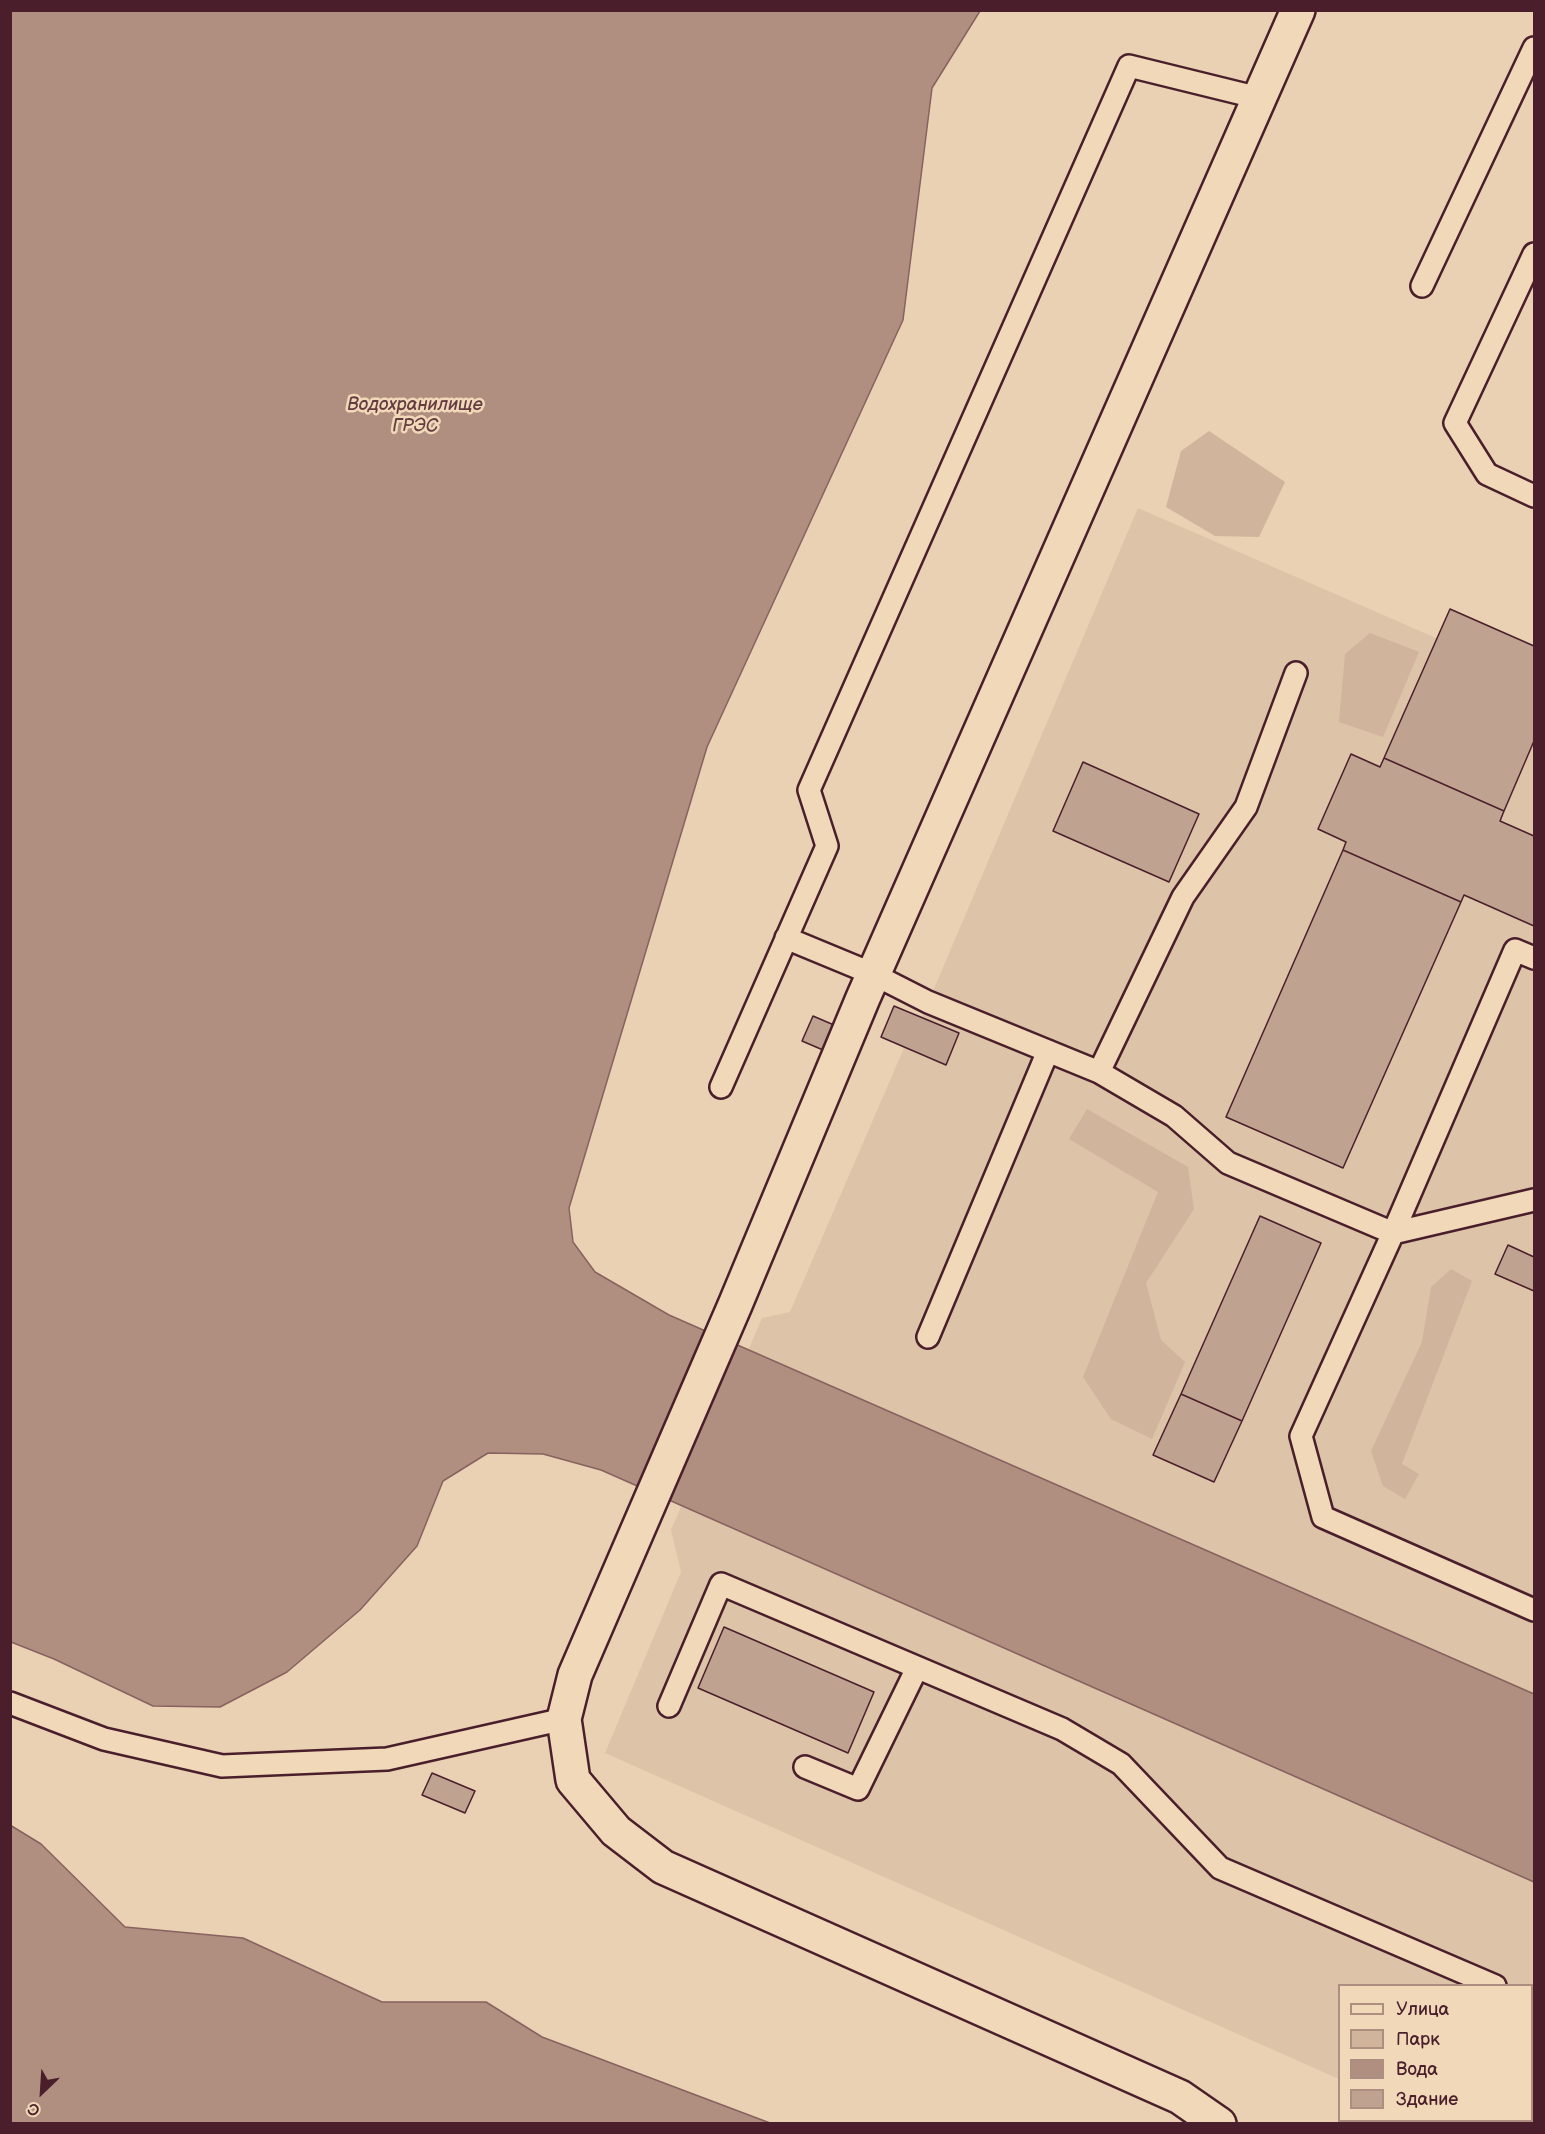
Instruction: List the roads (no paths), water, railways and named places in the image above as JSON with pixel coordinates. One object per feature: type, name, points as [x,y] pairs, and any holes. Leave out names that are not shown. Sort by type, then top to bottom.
[{"type":"street","points":[[1219,2124],[1180,2097],[663,1867],[616,1831],[573,1780],[564,1719],[575,1675],[735,1305],[873,974],[1298,10]]},
{"type":"lane","points":[[1422,286],[1534,48]]},
{"type":"lane","points":[[720,1087],[827,846],[808,790],[1129,66],[1259,98]]},
{"type":"lane","points":[[1534,254],[1455,423],[1487,474],[1534,496]]},
{"type":"lane","points":[[1099,1072],[1183,897],[1246,807],[1296,673]]},
{"type":"lane","points":[[786,938],[873,974],[928,1002],[1099,1072],[1174,1116],[1228,1163],[1394,1233],[1534,1200]]},
{"type":"lane","points":[[1534,958],[1515,950],[1394,1233],[1301,1436],[1323,1517],[1534,1610]]},
{"type":"lane","points":[[928,1337],[1048,1051]]},
{"type":"lane","points":[[669,1707],[721,1584],[1062,1729],[1121,1764],[1220,1868],[1491,1984]]},
{"type":"lane","points":[[805,1767],[858,1789],[917,1668]]},
{"type":"lane","points":[[10,1703],[104,1739],[222,1766],[387,1760],[564,1719]]},
{"type":"water","name":"Водохранилище ГРЭС","points":[[10,11],[980,11],[932,88],[903,320],[707,747],[569,1208],[573,1242],[595,1272],[669,1315],[1534,1694],[1534,1882],[601,1470],[543,1454],[488,1453],[443,1481],[417,1546],[360,1610],[287,1672],[220,1707],[153,1706],[54,1659],[11,1642]]},
{"type":"water","points":[[10,1825],[41,1844],[125,1927],[243,1938],[382,2002],[486,2002],[542,2037],[770,2123],[11,2123]]}]
